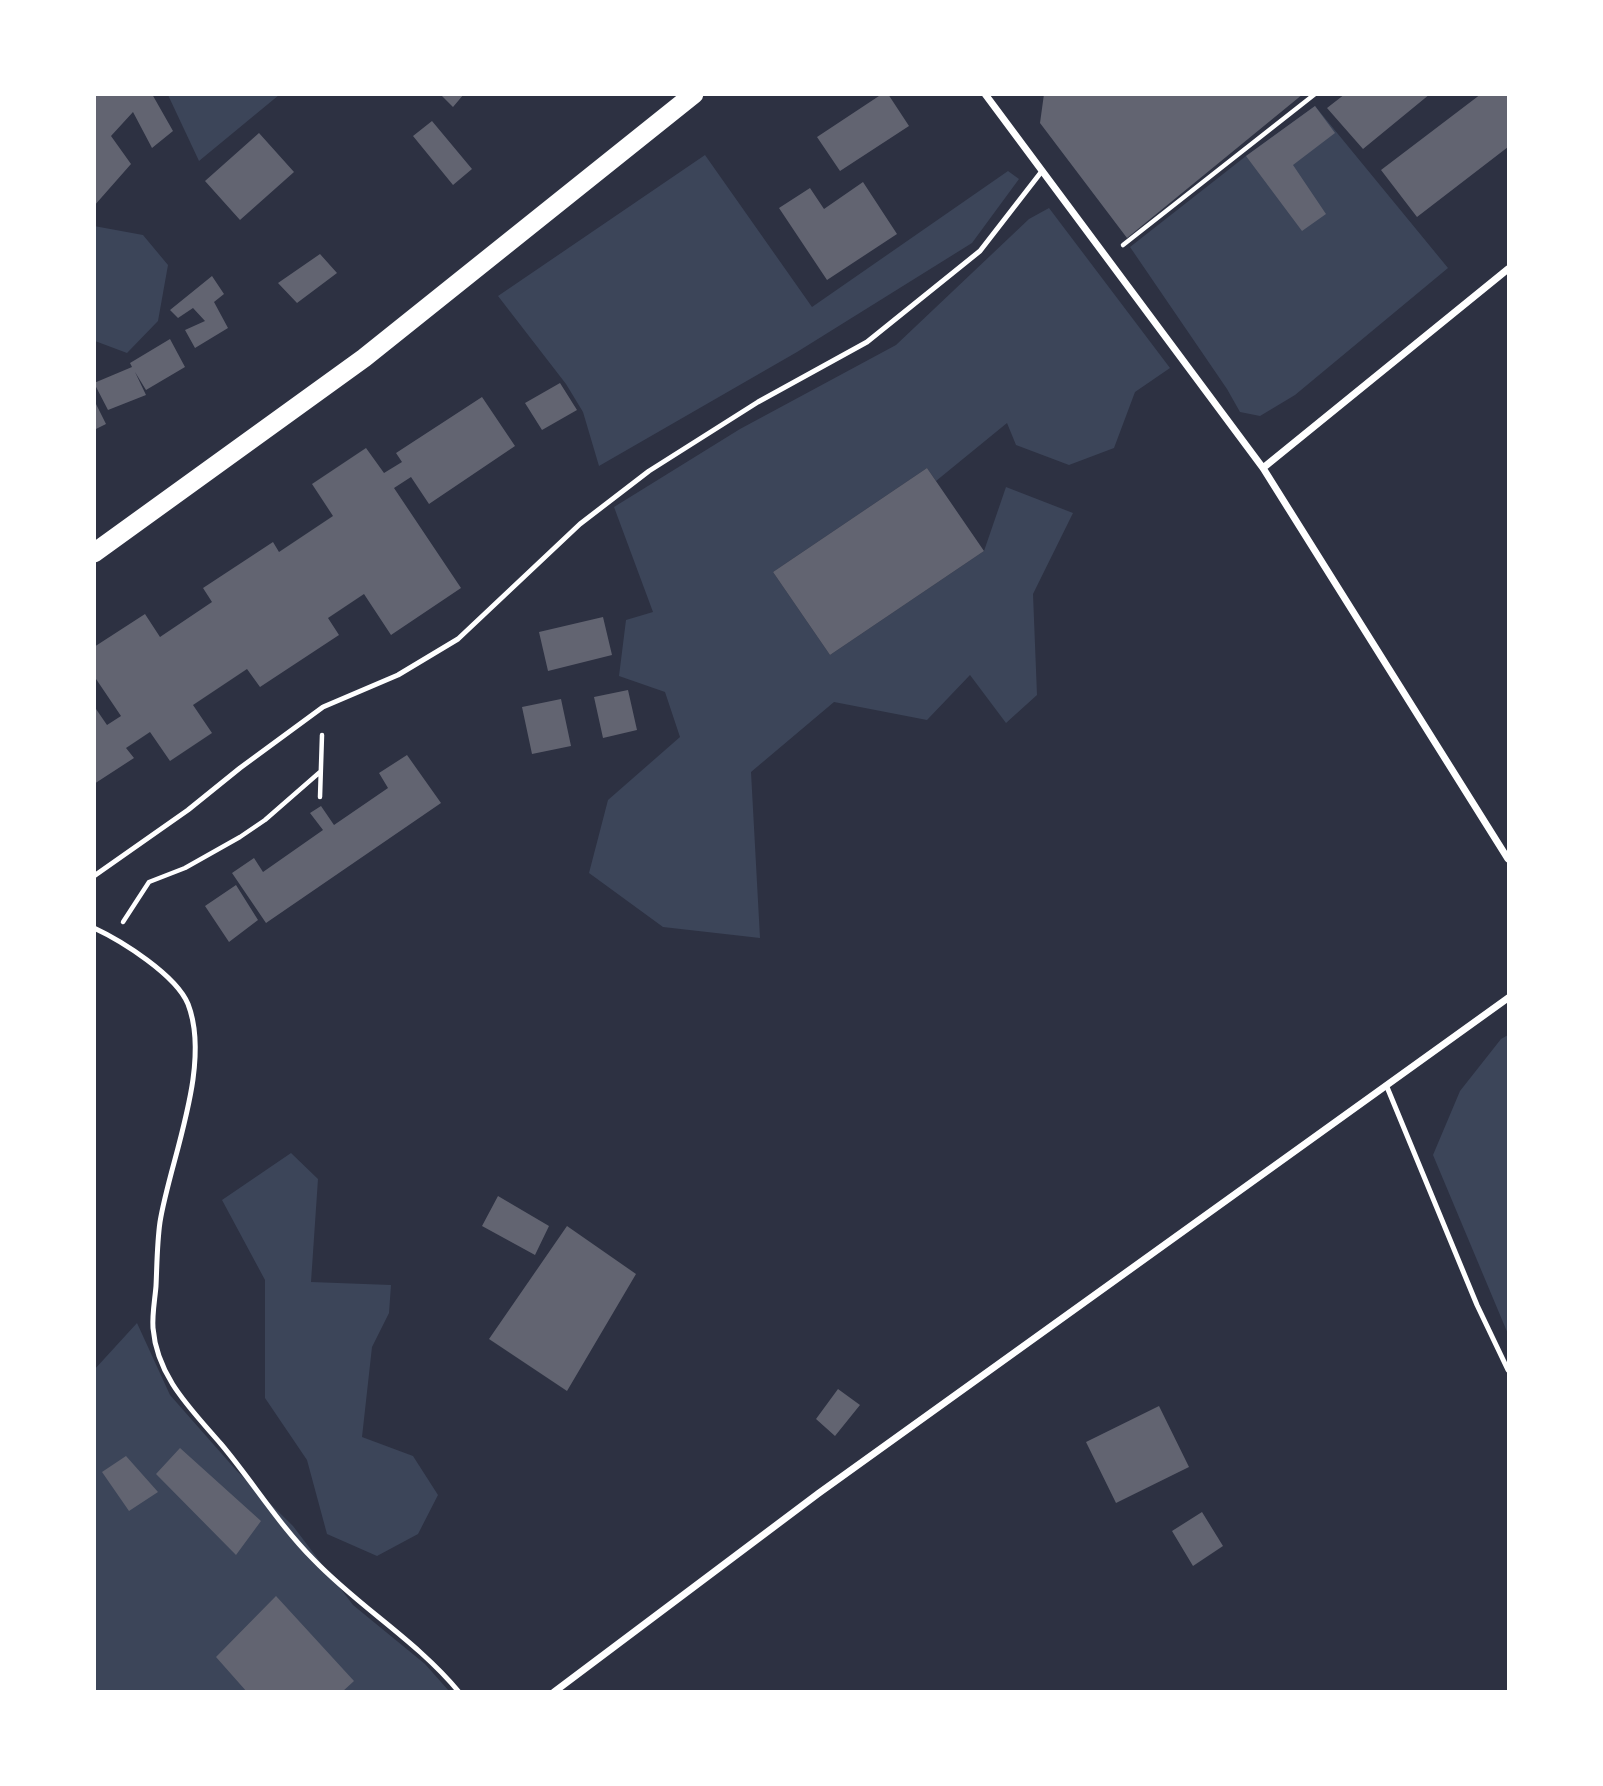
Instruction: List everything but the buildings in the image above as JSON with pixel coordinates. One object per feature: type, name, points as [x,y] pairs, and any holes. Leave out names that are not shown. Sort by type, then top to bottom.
[{"type":"highway","points":[[94,553],[364,358],[694,94]]},
{"type":"street","points":[[985,94],[1263,468],[1508,859]]},
{"type":"street","points":[[1263,468],[1508,269]]},
{"type":"street","points":[[554,1692],[819,1493],[1508,998]]},
{"type":"lane","points":[[94,876],[188,810],[323,707],[398,675],[458,639],[580,524],[649,471],[758,402],[867,342],[980,251],[1042,172]]},
{"type":"lane","points":[[94,928],[113,937],[162,972],[187,1003],[195,1041],[189,1105],[160,1222],[153,1328],[163,1370],[180,1398],[314,1561],[405,1639],[459,1692]]},
{"type":"lane","points":[[1387,1087],[1477,1305],[1508,1370]]},
{"type":"path","points":[[1106,257],[1315,94]]},
{"type":"path","points":[[320,797],[323,707]]},
{"type":"path","points":[[113,937],[149,882],[186,868],[240,837],[265,820],[320,772]]},
{"type":"shaded area","points":[[168,95],[279,95],[199,161]]},
{"type":"shaded area","points":[[1315,106],[1448,268],[1295,395],[1260,416],[1240,412],[1130,247]]},
{"type":"shaded area","points":[[705,155],[812,307],[1008,171],[1019,179],[972,243],[797,352],[599,466],[583,412],[566,384],[498,296]]},
{"type":"shaded area","points":[[1049,208],[1170,368],[1135,392],[1114,448],[1069,465],[1016,445],[1007,423],[936,481],[927,468],[773,572],[830,655],[984,551],[1006,487],[1073,513],[1033,594],[1037,695],[1006,723],[970,675],[927,720],[834,702],[751,772],[760,938],[663,927],[589,873],[608,800],[680,737],[665,692],[619,676],[626,620],[653,612],[614,507],[740,429],[896,345],[1029,219]]},
{"type":"shaded area","points":[[94,226],[143,235],[168,265],[158,321],[127,353],[95,341]]},
{"type":"shaded area","points":[[1508,1035],[1508,1334],[1433,1155],[1460,1091],[1501,1039]]},
{"type":"shaded area","points":[[291,1153],[318,1179],[311,1282],[391,1285],[389,1313],[372,1347],[362,1437],[413,1456],[438,1495],[418,1534],[377,1556],[327,1534],[307,1460],[265,1398],[265,1280],[222,1200]]},
{"type":"shaded area","points":[[137,1323],[170,1395],[236,1470],[293,1526],[353,1605],[425,1664],[449,1691],[95,1691],[94,1370]]}]
